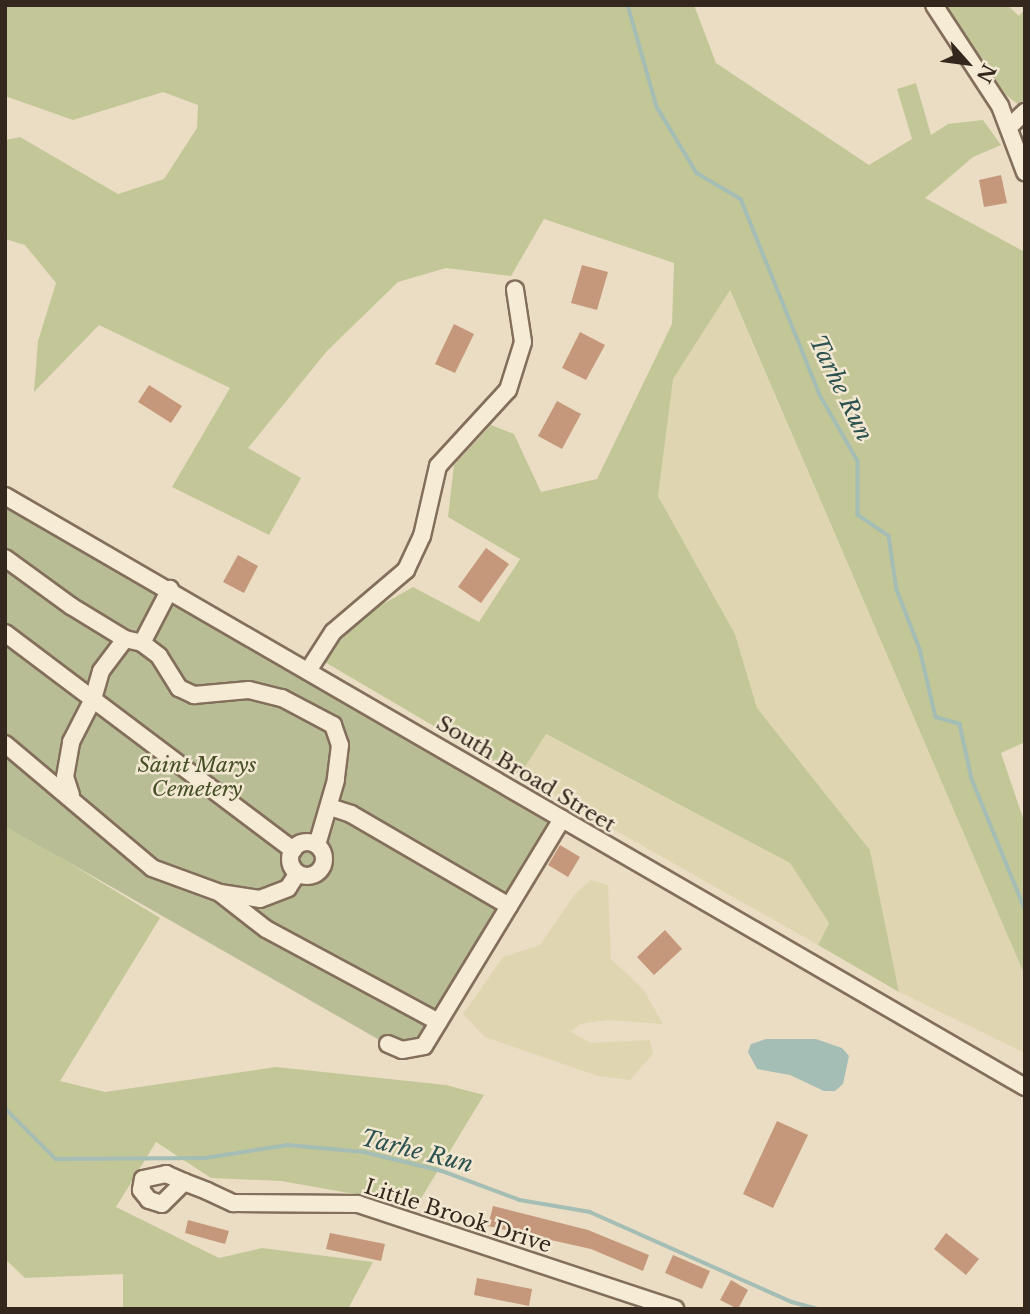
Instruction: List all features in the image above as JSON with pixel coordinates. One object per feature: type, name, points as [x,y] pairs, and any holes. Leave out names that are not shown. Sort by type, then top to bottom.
[{"type":"street","points":[[934,5],[979,70],[1010,126],[1025,172]]},
{"type":"street","points":[[1010,126],[1025,112]]},
{"type":"street","points":[[308,671],[333,632],[406,570],[422,536],[438,466],[508,390],[523,342],[515,290]]},
{"type":"street","name":"South Broad Street","points":[[5,496],[170,589],[1025,1087]]},
{"type":"street","points":[[5,558],[125,639],[142,643],[159,656],[180,688],[194,695],[249,690],[282,698],[333,725],[340,746],[330,807],[317,845]]},
{"type":"street","points":[[142,643],[170,589]]},
{"type":"street","points":[[5,633],[293,850]]},
{"type":"street","points":[[72,796],[66,758],[93,699],[105,662],[125,639]]},
{"type":"street","points":[[5,744],[43,771],[152,868],[220,893],[260,900],[274,897],[288,888],[297,874]]},
{"type":"street","points":[[43,771],[66,758]]},
{"type":"street","points":[[330,807],[351,814],[509,906]]},
{"type":"street","points":[[388,1044],[402,1050],[424,1046],[562,819]]},
{"type":"street","points":[[304,842],[317,845],[324,856],[321,869],[310,876],[297,874],[290,863],[293,850],[304,842]]},
{"type":"street","points":[[220,893],[266,929],[439,1021]]},
{"type":"street","name":"Little Brook Drive","points":[[184,1182],[233,1203],[358,1204],[676,1309]]},
{"type":"shaded area","points":[[729,289],[1025,976],[1025,1053],[899,992],[870,850],[757,708],[735,634],[658,496],[672,379]]},
{"type":"shaded area","points":[[545,734],[790,863],[829,923],[818,945],[519,776]]},
{"type":"shaded area","points":[[591,880],[608,885],[611,959],[643,989],[663,1024],[607,1020],[580,1024],[571,1032],[591,1043],[650,1040],[653,1054],[630,1080],[598,1076],[485,1037],[463,1014],[503,957],[540,945],[575,894]]},
{"type":"green space","points":[[5,5],[694,5],[716,63],[869,165],[912,139],[897,89],[916,83],[931,135],[948,124],[983,120],[1001,145],[973,157],[925,198],[1023,251],[1025,742],[1001,753],[1025,824],[1025,976],[730,290],[673,379],[658,496],[735,634],[757,708],[870,850],[899,992],[818,945],[829,923],[790,863],[546,734],[519,776],[323,661],[358,618],[413,587],[479,622],[520,559],[448,517],[454,465],[491,425],[514,434],[541,492],[597,479],[672,324],[674,263],[544,219],[511,276],[446,268],[398,282],[327,351],[248,448],[301,478],[269,535],[172,487],[230,388],[99,325],[34,392],[38,341],[56,283],[25,245],[5,239],[5,140],[20,137],[118,194],[164,179],[197,128],[198,105],[163,92],[73,120],[5,96]]},
{"type":"green space","points":[[946,5],[1007,5],[1019,16],[1025,9],[1025,99],[1019,105],[1006,95]]},
{"type":"green space","name":"Saint Marys Cemetery","points":[[5,503],[551,822],[411,1058],[5,826]]},
{"type":"green space","points":[[5,824],[160,918],[60,1081],[105,1092],[276,1067],[446,1085],[484,1095],[417,1205],[281,1181],[211,1178],[156,1142],[116,1207],[219,1258],[262,1248],[373,1262],[348,1309],[123,1309],[123,1274],[25,1278],[5,1259]]},
{"type":"water","points":[[766,1039],[816,1039],[842,1048],[849,1056],[843,1084],[835,1091],[824,1091],[790,1075],[757,1069],[748,1052],[751,1044]]},
{"type":"building","points":[[1001,175],[1007,203],[984,207],[979,180]]},
{"type":"building","points":[[582,265],[608,272],[597,310],[571,303]]},
{"type":"building","points":[[454,324],[474,334],[455,373],[435,364]]},
{"type":"building","points":[[580,332],[605,345],[586,380],[562,368]]},
{"type":"building","points":[[149,385],[182,406],[171,423],[138,402]]},
{"type":"building","points":[[557,401],[581,414],[562,449],[538,436]]},
{"type":"building","points":[[486,548],[509,564],[481,603],[458,587]]},
{"type":"building","points":[[238,555],[258,566],[244,593],[223,582]]},
{"type":"building","points":[[560,845],[580,857],[568,877],[548,865]]},
{"type":"building","points":[[665,930],[682,949],[654,975],[637,957]]},
{"type":"building","points":[[777,1121],[808,1135],[773,1208],[743,1194]]},
{"type":"building","points":[[493,1206],[588,1230],[649,1255],[643,1271],[591,1249],[488,1226]]},
{"type":"building","points":[[188,1220],[229,1231],[225,1244],[185,1233]]},
{"type":"building","points":[[330,1233],[385,1244],[381,1261],[326,1249]]},
{"type":"building","points":[[946,1233],[979,1259],[966,1275],[934,1249]]},
{"type":"building","points":[[673,1255],[710,1271],[702,1289],[665,1273]]},
{"type":"building","points":[[477,1278],[532,1289],[529,1306],[474,1295]]},
{"type":"building","points":[[731,1280],[748,1290],[738,1309],[720,1300]]},
{"type":"waterway","name":"Tarhe Run","points":[[628,5],[657,107],[697,173],[741,199],[820,395],[858,461],[858,515],[889,536],[897,590],[920,649],[936,717],[960,724],[972,779],[1025,909]]},
{"type":"waterway","name":"Tarhe Run","points":[[5,1108],[56,1159],[205,1158],[288,1145],[364,1152],[442,1171],[520,1200],[590,1212],[792,1302],[819,1309]]}]
